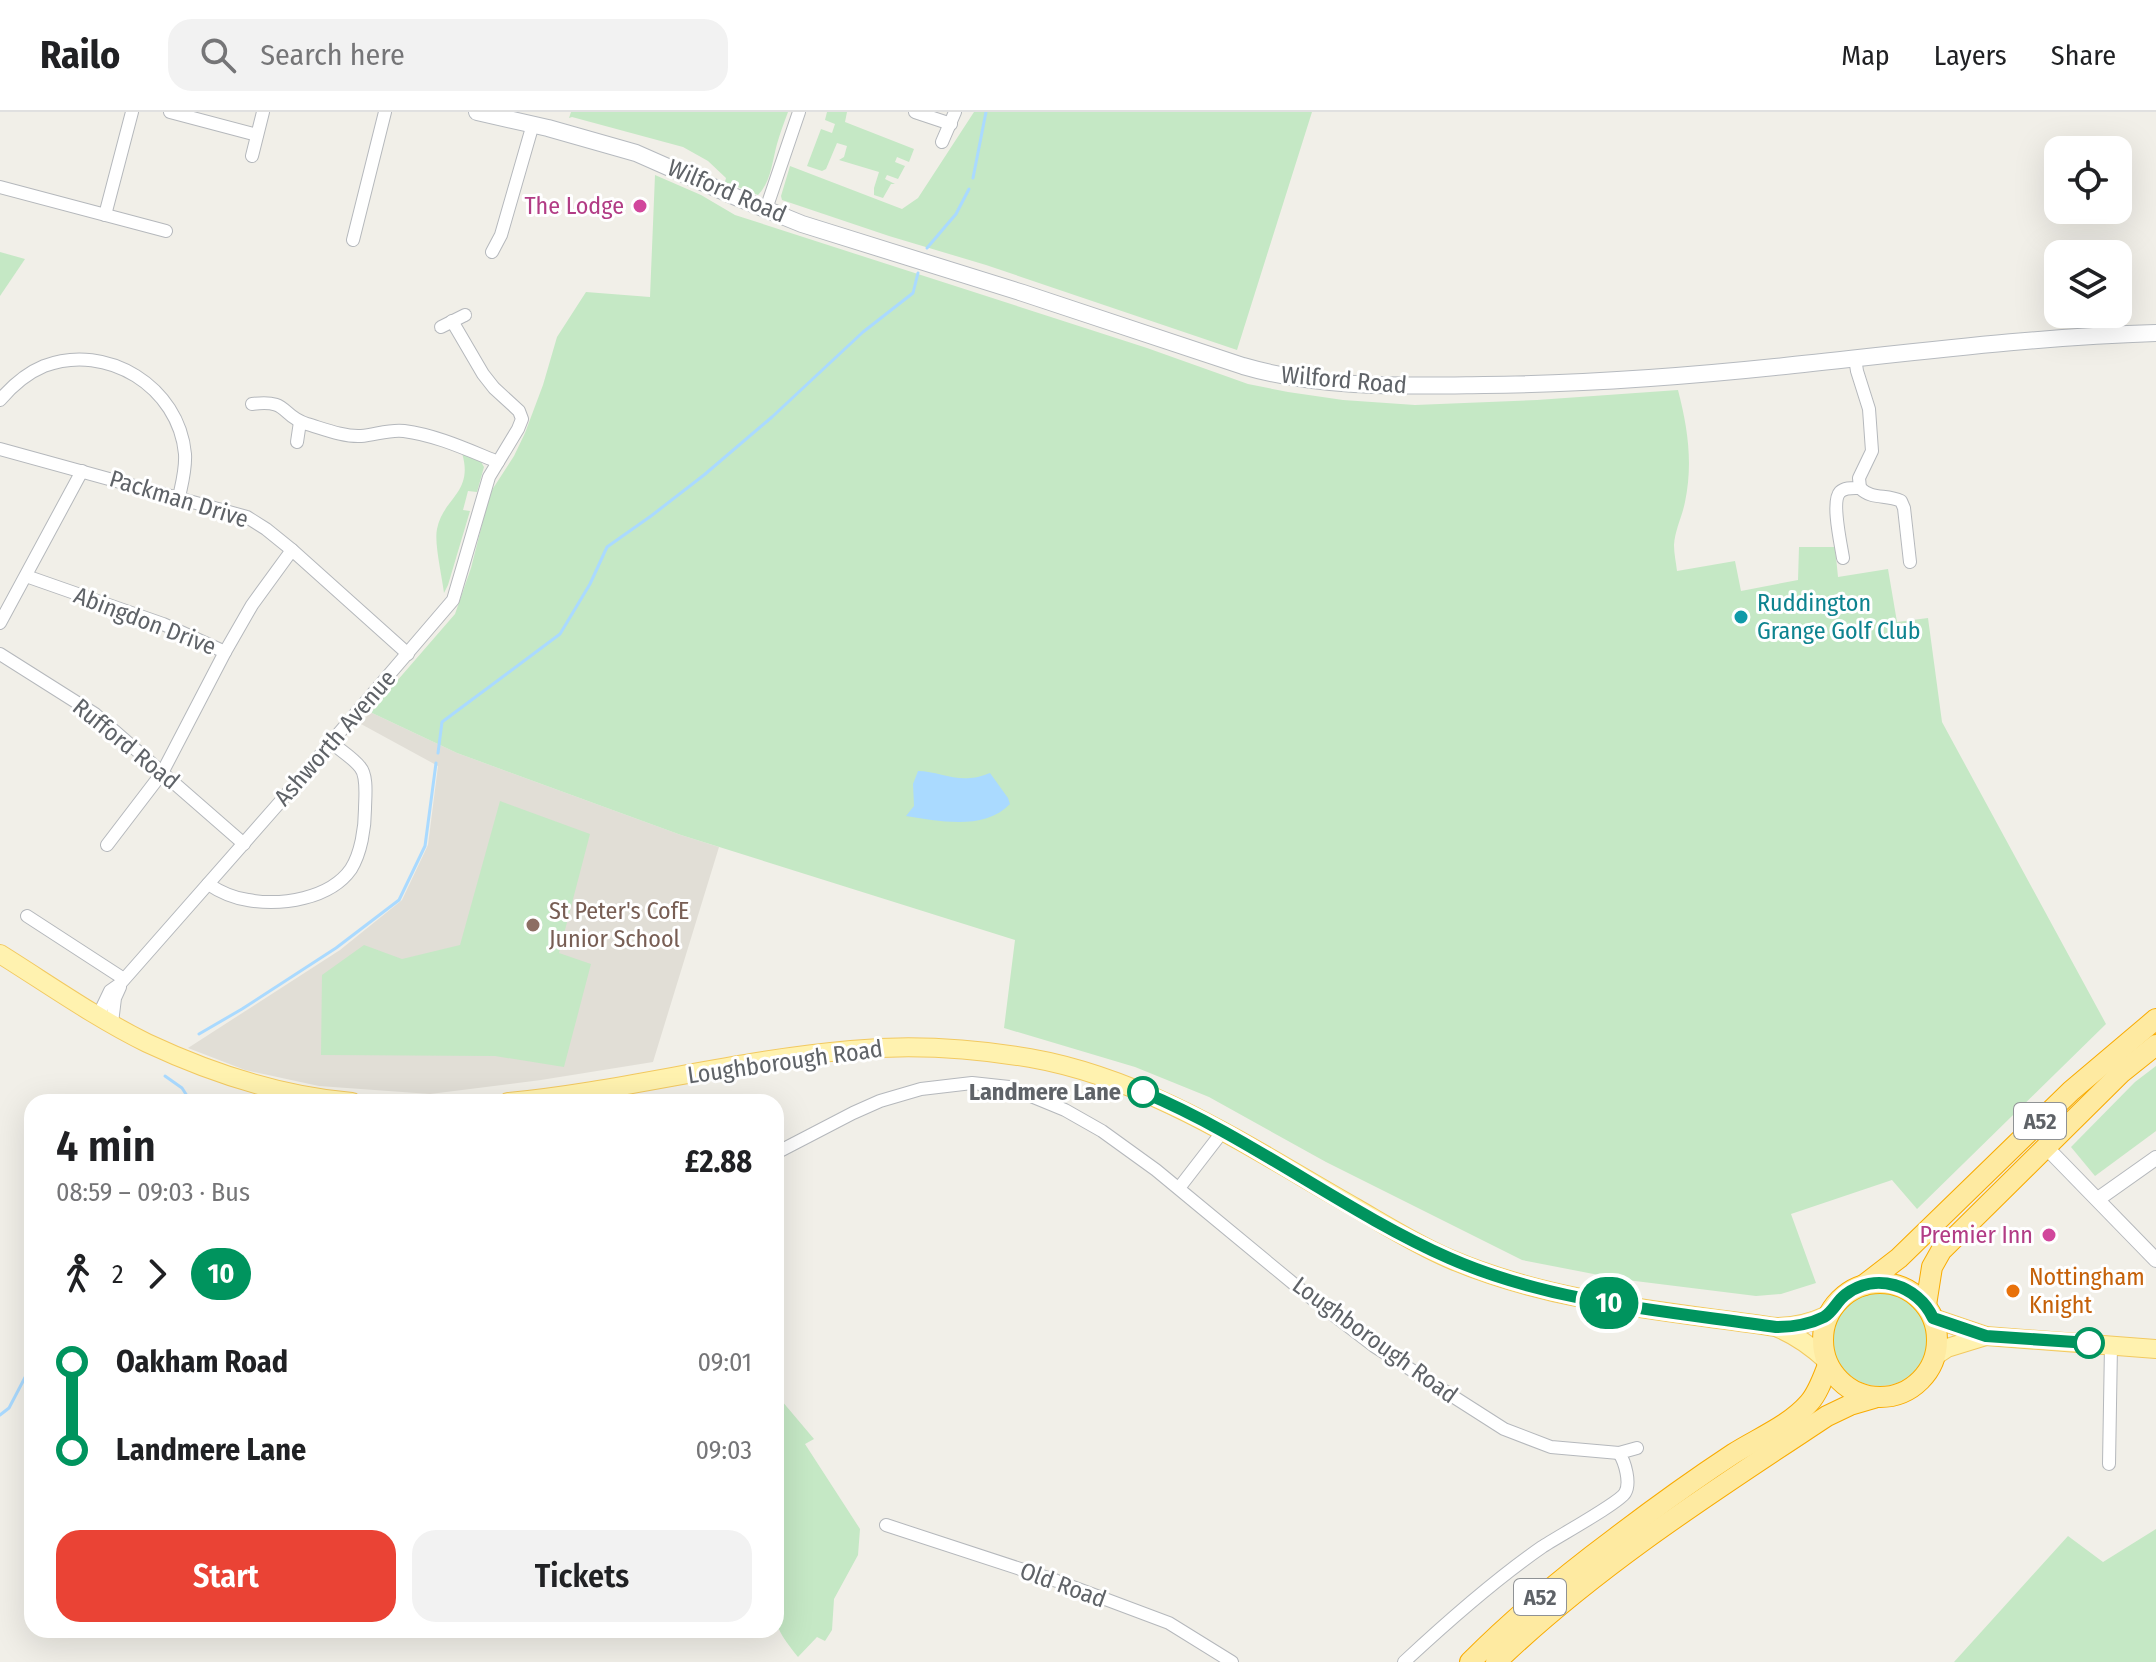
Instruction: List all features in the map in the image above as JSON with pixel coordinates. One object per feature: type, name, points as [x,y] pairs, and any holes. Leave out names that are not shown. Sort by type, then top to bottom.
[{"type":"highway","name":"A52","points":[[1470,1662],[1507,1625],[1615,1538],[1733,1454],[1798,1414],[1811,1401],[1827,1363],[1823,1332],[1828,1315],[1843,1296],[1864,1285],[1909,1248],[2071,1091],[2156,1019]]},
{"type":"highway","name":"A52","points":[[1496,1662],[1576,1591],[1625,1553],[1827,1416],[1850,1405],[1900,1394],[1912,1388],[1930,1368],[1935,1356],[1937,1331],[1929,1312],[1932,1267],[1941,1251],[2121,1073],[2156,1045]]},
{"type":"highway","points":[[1864,1285],[1891,1284],[1904,1288],[1916,1295],[1929,1312]]},
{"type":"highway","points":[[1827,1363],[1836,1378],[1847,1387],[1874,1398]]},
{"type":"main road","name":"Wilford Road","points":[[477,112],[636,153],[802,224],[1243,366],[1304,380],[1375,386],[1536,384],[1682,376],[2024,340],[2156,333]]},
{"type":"main road","points":[[0,954],[147,1043],[270,1094]]},
{"type":"main road","name":"Loughborough Road","points":[[571,1094],[852,1049],[946,1048],[1033,1058],[1081,1070],[1154,1097],[1223,1131],[1448,1258],[1522,1285],[1597,1301],[1776,1327],[1803,1325],[1828,1315]]},
{"type":"main road","points":[[1929,1312],[1986,1336],[2156,1349]]},
{"type":"main road","name":"Loughborough Road","points":[[1776,1327],[1794,1335],[1827,1363]]},
{"type":"main road","points":[[1935,1356],[1947,1348],[1986,1336]]},
{"type":"street","points":[[105,215],[132,112]]},
{"type":"street","points":[[170,112],[257,135]]},
{"type":"street","points":[[252,156],[263,112]]},
{"type":"street","points":[[353,240],[385,112]]},
{"type":"street","points":[[766,209],[799,112]]},
{"type":"street","points":[[915,112],[953,118],[942,142]]},
{"type":"street","points":[[492,252],[501,235],[533,124]]},
{"type":"street","points":[[0,187],[166,231]]},
{"type":"street","name":"Ashworth Avenue","points":[[105,1020],[110,991],[122,982],[244,844],[453,600],[484,491],[522,419],[519,411],[494,388],[447,324],[465,315]]},
{"type":"street","points":[[1855,358],[1869,409],[1872,451],[1859,478],[1860,488],[1874,497],[1901,501],[1910,562]]},
{"type":"street","points":[[0,400],[25,377],[53,363],[96,361],[129,371],[159,394],[178,425],[185,457],[179,497]]},
{"type":"street","points":[[252,404],[277,404],[300,422],[353,436],[403,431],[446,442],[498,462]]},
{"type":"street","points":[[297,442],[300,422]]},
{"type":"street","name":"Packman Drive","points":[[0,449],[247,517],[292,550],[408,654]]},
{"type":"street","points":[[0,623],[82,471]]},
{"type":"street","points":[[1843,558],[1836,503],[1838,494],[1844,489],[1860,488]]},
{"type":"street","points":[[225,652],[252,605],[292,550]]},
{"type":"street","name":"Abingdon Drive","points":[[26,576],[163,624],[225,652],[162,773],[107,845]]},
{"type":"street","name":"Rufford Road","points":[[0,654],[95,714],[244,844]]},
{"type":"street","points":[[208,884],[244,899],[288,901],[322,891],[346,875],[353,865],[363,834],[364,783],[361,767],[332,743]]},
{"type":"street","points":[[27,916],[122,982]]},
{"type":"street","name":"Loughborough Road","points":[[784,1149],[880,1101],[921,1089],[972,1083],[1009,1087],[1065,1110],[1102,1131],[1179,1188],[1306,1294],[1374,1346],[1513,1434],[1551,1447],[1619,1453]]},
{"type":"street","points":[[1179,1188],[1223,1131]]},
{"type":"street","points":[[2045,1146],[2156,1260]]},
{"type":"street","points":[[2098,1199],[2156,1158]]},
{"type":"street","points":[[2109,1464],[2111,1345]]},
{"type":"street","points":[[1404,1662],[1499,1579],[1573,1527],[1623,1497],[1628,1487],[1624,1460],[1619,1453],[1637,1448]]},
{"type":"street","name":"Old Road","points":[[886,1525],[1057,1581],[1169,1623],[1232,1662]]},
{"type":"shaded area","name":"St Peter's CofE Junior School","points":[[370,712],[457,753],[719,847],[653,1062],[430,1094],[319,1086],[245,1070],[188,1048],[340,950],[402,900],[428,845],[438,766],[361,724]]},
{"type":"green space","points":[[571,112],[788,112],[768,178],[758,195],[725,182],[726,178],[708,161],[683,147],[569,118]]},
{"type":"green space","points":[[827,112],[847,112],[845,122],[914,149],[909,162],[897,157],[895,162],[905,166],[898,179],[887,175],[885,179],[895,184],[891,184],[883,198],[874,195],[879,172],[839,160],[844,157],[847,146],[837,143],[826,169],[822,171],[807,166],[821,129],[832,133],[835,124],[825,120]]},
{"type":"green space","points":[[974,112],[1312,112],[1237,350],[782,200],[790,166],[902,209],[918,198]]},
{"type":"green space","name":"Ruddington Grange Golf Club","points":[[655,175],[701,195],[735,215],[1147,348],[1248,384],[1343,400],[1415,405],[1678,390],[1689,460],[1685,502],[1674,545],[1677,571],[1735,561],[1741,591],[1798,580],[1799,547],[1835,547],[1838,577],[1888,569],[1897,622],[1928,618],[1942,722],[2106,1024],[1917,1209],[1892,1180],[1791,1214],[1816,1283],[1781,1294],[1756,1296],[1619,1279],[1522,1260],[1326,1162],[1209,1097],[1135,1067],[1004,1028],[1015,940],[681,835],[457,753],[370,712],[455,614],[471,568],[490,493],[525,433],[557,337],[586,292],[650,297]]},
{"type":"green space","points":[[0,252],[25,259],[0,296]]},
{"type":"green space","points":[[462,453],[480,460],[484,467],[477,492],[468,491],[463,510],[470,511],[444,593],[436,535],[440,518],[464,477]]},
{"type":"green space","points":[[500,801],[590,834],[559,953],[591,964],[564,1067],[495,1056],[321,1055],[322,975],[364,945],[402,959],[460,945]]},
{"type":"green space","points":[[2156,1066],[2156,1131],[2095,1176],[2071,1147],[2135,1082]]},
{"type":"green space","points":[[1880,1292],[1898,1296],[1913,1306],[1923,1321],[1927,1339],[1923,1357],[1913,1372],[1898,1382],[1880,1386],[1862,1382],[1847,1372],[1837,1357],[1833,1339],[1837,1321],[1847,1306],[1862,1296]]},
{"type":"green space","points":[[784,1403],[814,1439],[805,1444],[860,1529],[858,1555],[834,1599],[832,1630],[825,1641],[817,1637],[798,1657],[784,1638]]},
{"type":"green space","points":[[2156,1529],[2156,1662],[1954,1662],[2068,1536],[2103,1562]]},
{"type":"water","points":[[918,771],[964,778],[990,773],[1010,804],[987,818],[974,821],[947,822],[906,816],[914,806],[913,784]]},
{"type":"waterway","points":[[973,178],[986,112]]},
{"type":"waterway","points":[[927,248],[956,214],[969,189]]},
{"type":"waterway","points":[[438,753],[442,722],[560,634],[590,584],[607,547],[704,475],[863,332],[913,293],[918,273]]},
{"type":"waterway","points":[[199,1034],[336,948],[399,900],[425,846],[436,763]]},
{"type":"waterway","points":[[165,1076],[186,1094]]},
{"type":"waterway","points":[[0,1415],[9,1408],[24,1379]]},
{"type":"bus line","name":"10","points":[[1143,1092],[1205,1121],[1448,1258],[1522,1285],[1597,1301],[1794,1327],[1828,1315],[1835,1304],[1853,1289],[1878,1283],[1891,1284],[1916,1295],[1933,1318],[1962,1329],[1986,1336],[2089,1343]]},
{"type":"place","name":"The Lodge","points":[[640,206]]},
{"type":"place","name":"Ruddington Grange Golf Club","points":[[1741,617]]},
{"type":"place","name":"St Peter's CofE Junior School","points":[[533,925]]},
{"type":"place","name":"Landmere Lane","points":[[1143,1092]]},
{"type":"place","name":"Premier Inn","points":[[2049,1235]]},
{"type":"place","name":"Nottingham Knight","points":[[2013,1291]]}]
